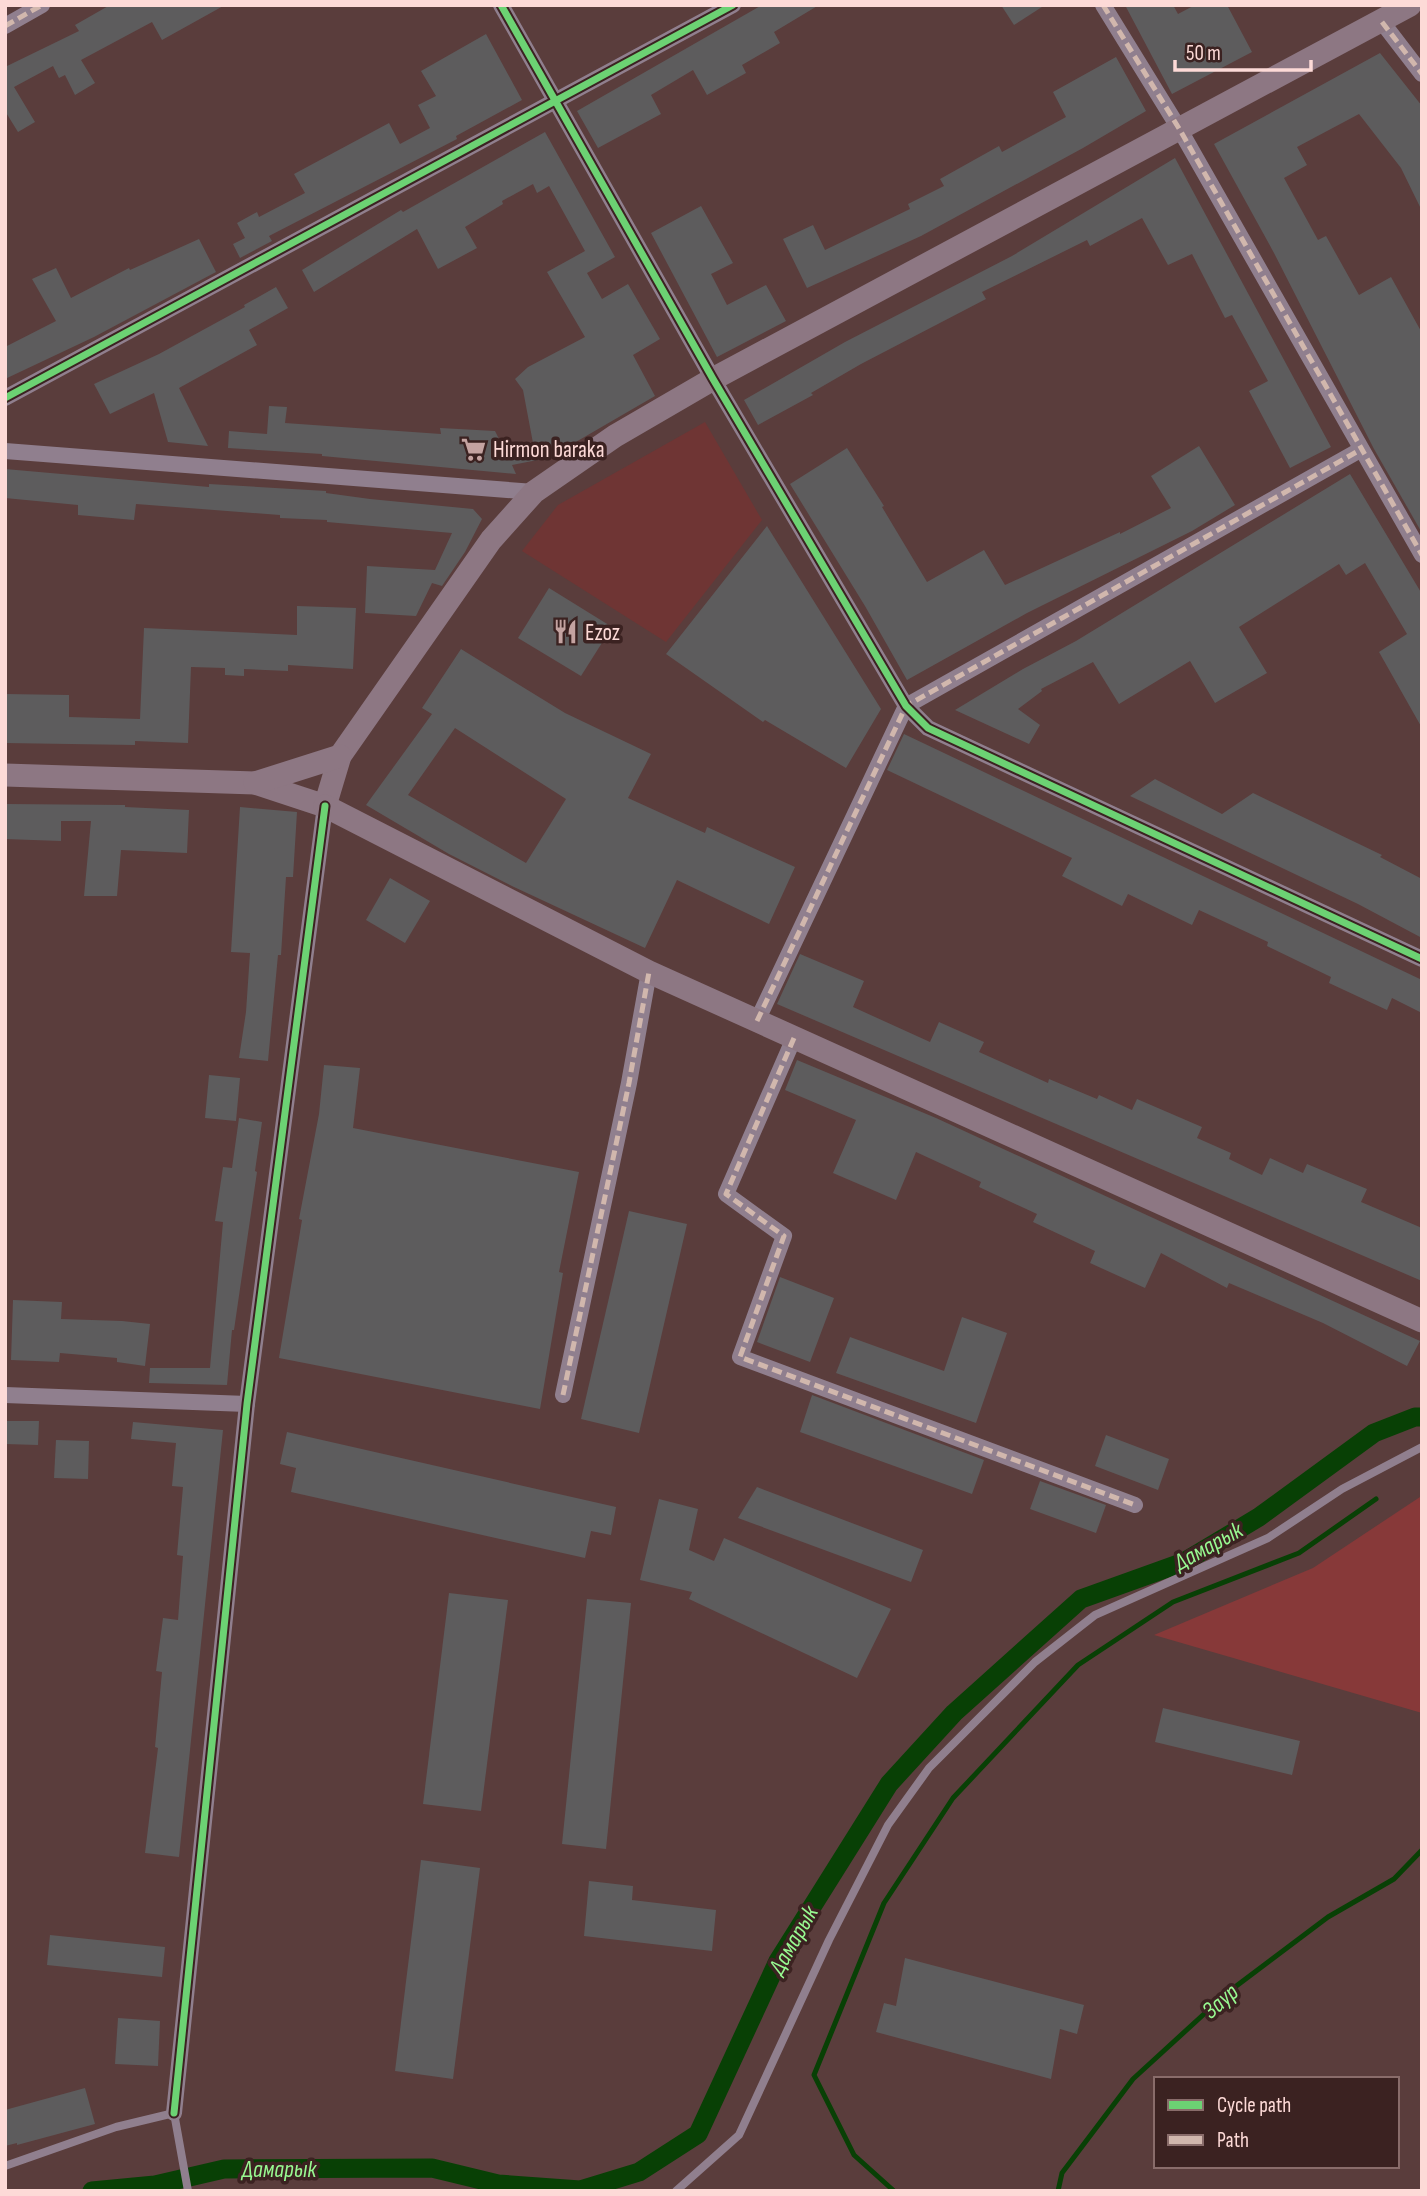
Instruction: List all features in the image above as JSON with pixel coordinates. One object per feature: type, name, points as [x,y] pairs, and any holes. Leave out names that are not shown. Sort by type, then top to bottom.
[{"type":"main road","points":[[325,807],[340,757],[491,540],[534,492],[615,436],[713,379],[1410,5]]},
{"type":"main road","points":[[255,783],[340,757]]},
{"type":"main road","points":[[5,775],[255,783],[325,807],[649,972],[1422,1321]]},
{"type":"street","points":[[5,26],[42,5]]},
{"type":"street","points":[[501,5],[713,379],[906,706],[928,728],[1422,959]]},
{"type":"street","points":[[5,398],[733,5]]},
{"type":"street","points":[[1103,5],[1181,130],[1360,450],[1422,555]]},
{"type":"street","points":[[1382,22],[1422,74]]},
{"type":"street","points":[[757,1021],[906,706],[1360,450]]},
{"type":"street","points":[[5,451],[534,492]]},
{"type":"street","points":[[174,2113],[247,1404],[325,807]]},
{"type":"street","points":[[563,1395],[629,1083],[649,972]]},
{"type":"street","points":[[794,1038],[726,1194],[784,1236],[740,1357],[1135,1505]]},
{"type":"street","points":[[5,1395],[247,1404]]},
{"type":"lane","points":[[676,2191],[739,2135],[829,1940],[888,1825],[929,1768],[1035,1662],[1094,1615],[1268,1538],[1342,1489],[1422,1447]]},
{"type":"lane","points":[[5,2166],[116,2127],[174,2113],[188,2191]]},
{"type":"shaded area","points":[[705,422],[762,520],[666,642],[522,551],[558,505]]},
{"type":"shaded area","points":[[1420,1497],[1422,1713],[1154,1635],[1313,1568]]},
{"type":"building","points":[[110,5],[225,5],[162,40],[152,22],[81,60],[95,83],[75,95],[65,75],[59,78],[53,66],[14,87],[35,122],[18,132],[5,111],[5,67],[79,31],[75,25]]},
{"type":"building","points":[[762,5],[819,5],[774,32],[780,43],[742,65],[746,73],[707,95],[693,70],[651,95],[661,114],[598,148],[577,111]]},
{"type":"building","points":[[1001,5],[1045,5],[1014,25]]},
{"type":"building","points":[[1125,5],[1173,5],[1178,14],[1195,5],[1227,5],[1252,52],[1172,94]]},
{"type":"building","points":[[486,34],[522,100],[456,136],[457,139],[269,236],[272,241],[240,258],[233,244],[245,238],[237,223],[257,212],[259,217],[305,193],[294,174],[389,123],[400,144],[430,128],[418,105],[436,96],[421,71]]},
{"type":"building","points":[[1380,53],[1422,106],[1422,211],[1401,168],[1359,114],[1297,147],[1307,165],[1284,178],[1318,240],[1326,236],[1359,295],[1391,277],[1422,333],[1422,533],[1374,449],[1274,253],[1214,144]]},
{"type":"building","points":[[1116,57],[1146,111],[921,236],[807,288],[783,239],[813,225],[825,250],[910,209],[908,204],[944,186],[940,179],[999,146],[1002,152],[1066,117],[1053,92]]},
{"type":"building","points":[[545,132],[615,257],[587,273],[602,299],[628,284],[660,339],[633,355],[655,396],[562,450],[563,455],[512,465],[516,474],[322,454],[228,448],[229,431],[267,434],[269,406],[287,407],[285,423],[441,434],[440,428],[495,431],[505,451],[533,443],[523,390],[515,379],[528,367],[585,337],[547,272],[585,251],[549,186],[537,193],[533,184],[502,201],[503,204],[465,227],[477,248],[438,269],[417,229],[314,292],[302,270],[401,210],[403,212]]},
{"type":"building","points":[[1175,158],[1331,447],[1290,468],[1249,391],[1268,381],[1232,315],[1225,318],[1192,254],[1168,265],[1142,218],[1090,246],[1087,240],[982,292],[986,299],[861,364],[811,393],[813,395],[758,425],[744,400],[845,342],[1012,256]]},
{"type":"building","points":[[701,206],[733,263],[711,274],[727,305],[766,285],[786,321],[717,357],[651,233]]},
{"type":"building","points":[[199,239],[216,272],[94,337],[5,379],[5,347],[56,321],[32,279],[56,268],[71,298],[129,268],[130,270]]},
{"type":"building","points":[[276,287],[288,308],[249,330],[257,345],[179,388],[208,446],[168,442],[154,393],[110,414],[94,384],[159,354]]},
{"type":"building","points":[[1199,446],[1235,505],[1192,531],[1027,613],[907,680],[790,484],[847,448],[927,582],[984,550],[1005,585],[1120,534],[1171,508],[1151,476]]},
{"type":"building","points":[[5,469],[209,487],[209,484],[326,491],[370,499],[473,509],[482,519],[465,552],[442,586],[432,583],[416,616],[365,613],[367,566],[435,570],[452,533],[280,518],[280,515],[136,504],[134,520],[78,515],[78,505],[5,498]]},
{"type":"building","points":[[1350,474],[1422,594],[1422,728],[1379,652],[1407,634],[1365,563],[1346,575],[1339,564],[1239,627],[1267,673],[1215,703],[1190,661],[1119,704],[1093,662],[1041,689],[1042,691],[1018,709],[1040,725],[1029,744],[955,710],[1076,641]]},
{"type":"building","points":[[767,526],[881,709],[846,768],[765,720],[763,722],[666,654]]},
{"type":"building","name":"Ezoz","points":[[549,588],[612,627],[581,676],[518,638]]},
{"type":"building","points":[[297,606],[356,608],[353,669],[288,665],[288,671],[244,669],[244,676],[225,675],[225,668],[191,667],[188,743],[5,743],[5,694],[69,695],[69,717],[140,719],[144,628],[297,635]]},
{"type":"building","points":[[461,649],[565,713],[651,754],[628,798],[705,833],[707,827],[795,867],[769,924],[677,880],[645,948],[449,854],[366,805],[432,714],[422,708]],"holes":[[[455,728],[566,799],[526,863],[408,795]]]},
{"type":"building","points":[[904,734],[1422,980],[1422,1013],[1392,998],[1387,1010],[1329,983],[1331,977],[1267,946],[1268,942],[1199,910],[1192,925],[1128,894],[1122,906],[1062,876],[1072,858],[887,770]]},
{"type":"building","points":[[1155,779],[1222,814],[1253,793],[1382,855],[1380,857],[1422,879],[1422,938],[1358,904],[1130,796]]},
{"type":"building","points":[[5,804],[125,805],[189,810],[187,853],[121,850],[117,896],[84,896],[91,821],[61,821],[61,841],[5,839]]},
{"type":"building","points":[[240,807],[297,812],[293,877],[286,877],[281,955],[278,955],[268,1061],[239,1058],[246,1012],[250,953],[231,952]]},
{"type":"building","points":[[390,878],[430,901],[405,943],[366,920]]},
{"type":"building","points":[[800,954],[864,981],[853,1007],[930,1042],[939,1022],[984,1042],[979,1052],[1048,1083],[1049,1079],[1097,1099],[1099,1095],[1132,1110],[1137,1099],[1202,1127],[1197,1138],[1231,1153],[1229,1159],[1262,1175],[1270,1158],[1303,1173],[1307,1164],[1367,1189],[1361,1202],[1422,1228],[1422,1281],[777,1004]]},
{"type":"building","points":[[797,1060],[936,1118],[1420,1341],[1407,1366],[1323,1323],[1229,1283],[1227,1288],[1161,1253],[1145,1288],[1090,1263],[1095,1251],[1033,1222],[1037,1214],[979,1187],[981,1182],[916,1152],[896,1200],[833,1173],[856,1120],[785,1090]]},
{"type":"building","points":[[324,1065],[360,1068],[353,1128],[579,1172],[559,1272],[563,1273],[540,1409],[279,1358],[302,1220],[299,1219],[319,1114]]},
{"type":"building","points":[[209,1075],[240,1078],[236,1121],[205,1118]]},
{"type":"building","points":[[239,1118],[262,1122],[257,1172],[232,1330],[227,1385],[149,1383],[150,1368],[210,1368],[223,1222],[215,1221],[223,1167],[232,1168]]},
{"type":"building","points":[[629,1211],[687,1224],[639,1433],[581,1419]]},
{"type":"building","points":[[780,1277],[834,1298],[810,1362],[757,1342]]},
{"type":"building","points":[[13,1300],[62,1302],[61,1319],[150,1324],[145,1366],[117,1362],[117,1358],[60,1353],[59,1362],[11,1360]]},
{"type":"building","points":[[962,1317],[1007,1333],[976,1423],[836,1373],[850,1337],[944,1371]]},
{"type":"building","points":[[812,1395],[984,1460],[972,1494],[800,1432]]},
{"type":"building","points":[[5,1421],[39,1421],[38,1445],[5,1444]]},
{"type":"building","points":[[133,1422],[223,1430],[179,1857],[145,1853],[158,1748],[155,1747],[162,1672],[156,1671],[163,1618],[178,1620],[183,1556],[177,1555],[183,1487],[172,1486],[176,1443],[131,1439]]},
{"type":"building","points":[[287,1432],[616,1507],[611,1535],[591,1531],[585,1558],[291,1492],[296,1468],[280,1464]]},
{"type":"building","points":[[1106,1435],[1169,1459],[1158,1490],[1095,1466]]},
{"type":"building","points":[[56,1440],[89,1441],[88,1479],[54,1478]]},
{"type":"building","points":[[1040,1481],[1106,1505],[1096,1533],[1030,1509]]},
{"type":"building","points":[[757,1487],[923,1550],[911,1582],[738,1518]]},
{"type":"building","points":[[659,1499],[698,1509],[689,1550],[714,1561],[724,1538],[891,1609],[857,1678],[689,1599],[692,1592],[640,1580]]},
{"type":"building","points":[[449,1593],[508,1600],[481,1811],[423,1804]]},
{"type":"building","points":[[587,1599],[631,1603],[606,1849],[562,1844]]},
{"type":"building","points":[[1163,1708],[1300,1741],[1292,1775],[1155,1742]]},
{"type":"building","points":[[421,1860],[480,1868],[453,2079],[395,2071]]},
{"type":"building","points":[[589,1881],[633,1886],[632,1900],[716,1910],[712,1951],[584,1936]]},
{"type":"building","points":[[50,1935],[165,1947],[162,1977],[47,1965]]},
{"type":"building","points":[[905,1958],[1084,2005],[1077,2034],[1060,2029],[1051,2079],[876,2032],[884,2003],[896,2006]]},
{"type":"building","points":[[118,2018],[160,2021],[158,2066],[115,2064]]},
{"type":"building","points":[[85,2088],[95,2124],[5,2146],[5,2110]]},
{"type":"waterway","name":"Дамарык","points":[[92,2191],[155,2185],[224,2169],[432,2168],[498,2184],[580,2190],[639,2172],[698,2134],[778,1961],[889,1784],[954,1713],[1081,1599],[1184,1562],[1259,1517],[1374,1433],[1415,1417],[1422,1417]]},
{"type":"waterway","points":[[894,2191],[854,2155],[814,2075],[884,1903],[953,1798],[1078,1665],[1173,1602],[1299,1553],[1376,1499]]},
{"type":"waterway","name":"Заур","points":[[1058,2191],[1062,2173],[1133,2079],[1227,1993],[1328,1917],[1394,1879],[1422,1850]]},
{"type":"waterway","name":"Дамарык","points":[[150,2191],[155,2185]]},
{"type":"marked path","points":[[5,26],[42,5]]},
{"type":"marked path","points":[[1103,5],[1180,130],[1422,555]]},
{"type":"marked path","points":[[1382,22],[1422,74]]},
{"type":"marked path","points":[[757,1021],[906,706],[1360,450]]},
{"type":"marked path","points":[[563,1395],[629,1083],[649,972]]},
{"type":"marked path","points":[[794,1038],[726,1194],[784,1236],[740,1357],[1135,1505]]},
{"type":"cycle path","points":[[501,5],[713,379],[906,706],[928,728],[1422,959]]},
{"type":"cycle path","points":[[5,398],[733,5]]},
{"type":"cycle path","points":[[174,2113],[247,1404],[325,806]]},
{"type":"place","name":"Hirmon baraka","points":[[473,449]]},
{"type":"place","name":"Ezoz","points":[[565,632]]}]
